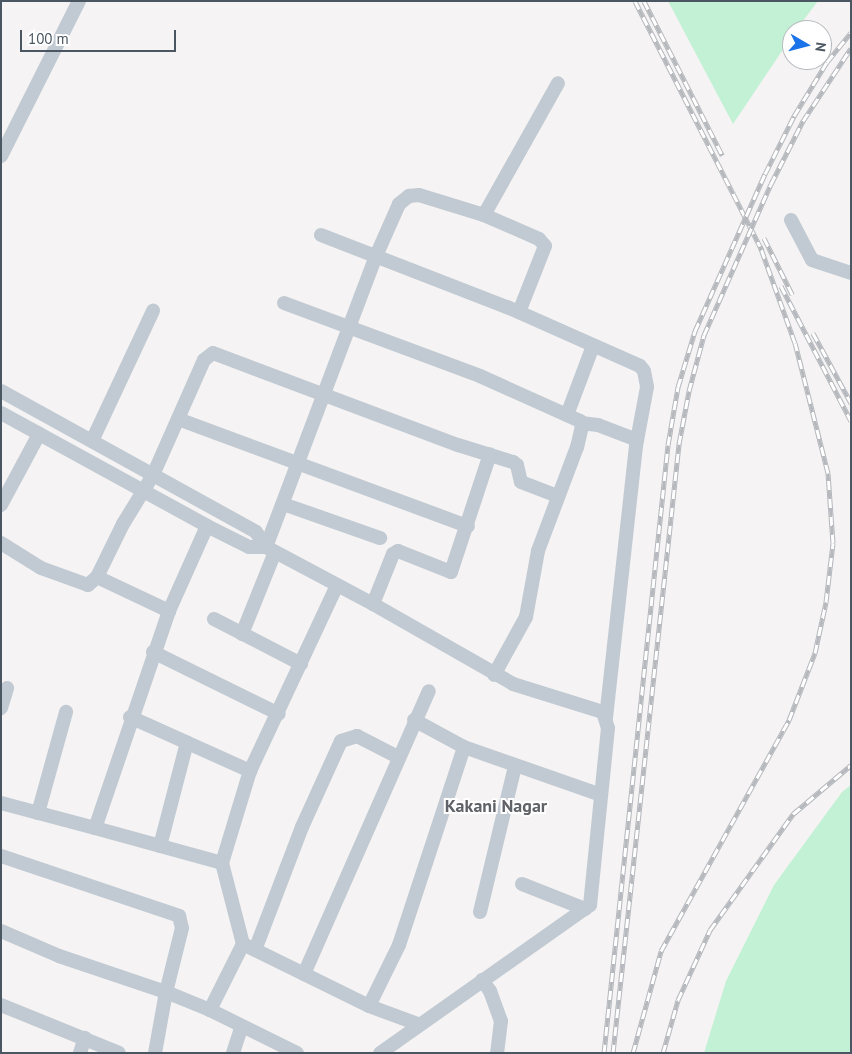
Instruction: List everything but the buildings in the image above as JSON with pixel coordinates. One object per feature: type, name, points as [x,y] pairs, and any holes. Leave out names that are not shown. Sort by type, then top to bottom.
[{"type":"street","points":[[1,156],[79,1]]},
{"type":"street","points":[[484,215],[558,83]]},
{"type":"street","points":[[242,634],[271,550],[283,504],[376,256],[394,214],[409,196],[434,199],[484,215],[539,239],[545,246],[519,312]]},
{"type":"street","points":[[791,220],[812,260],[851,274]]},
{"type":"street","points":[[321,235],[519,312],[640,366],[644,371],[647,387],[637,440],[606,718],[590,906],[418,1024],[380,1053]]},
{"type":"street","points":[[284,303],[480,376],[567,414],[581,423],[598,425],[637,440]]},
{"type":"street","points":[[92,441],[153,310]]},
{"type":"street","points":[[567,414],[593,346]]},
{"type":"street","points":[[1,543],[41,568],[88,585],[98,577],[123,524],[153,475],[204,360],[216,353],[325,396],[517,465],[521,482],[557,496]]},
{"type":"street","points":[[1,391],[256,532],[271,550]]},
{"type":"street","points":[[2,414],[145,490],[207,526],[249,547],[271,550],[373,604],[494,675],[532,692],[597,708],[606,718]]},
{"type":"street","points":[[178,418],[468,526]]},
{"type":"street","points":[[494,675],[526,617],[538,551],[557,496],[577,447],[581,423]]},
{"type":"street","points":[[1,505],[39,434]]},
{"type":"street","points":[[373,604],[393,554],[402,552],[451,572],[468,526],[490,454]]},
{"type":"street","points":[[283,504],[380,538]]},
{"type":"street","points":[[95,828],[130,717],[168,611],[207,526]]},
{"type":"street","points":[[98,577],[168,611]]},
{"type":"street","points":[[337,585],[279,714],[250,771],[222,862],[249,947],[369,1006],[418,1024]]},
{"type":"street","points":[[214,619],[301,664]]},
{"type":"street","points":[[153,652],[279,714]]},
{"type":"street","points":[[1,708],[7,688]]},
{"type":"street","points":[[304,974],[428,690]]},
{"type":"street","points":[[38,812],[66,712]]},
{"type":"street","points":[[130,717],[250,771]]},
{"type":"street","points":[[414,720],[464,747],[601,794]]},
{"type":"street","points":[[210,1010],[249,947],[341,741],[357,736],[398,757]]},
{"type":"street","points":[[160,846],[187,742]]},
{"type":"street","points":[[369,1006],[399,945],[464,747]]},
{"type":"street","points":[[480,912],[515,766]]},
{"type":"street","points":[[1,803],[222,862]]},
{"type":"street","points":[[1,856],[179,916],[182,928],[166,992],[156,1053]]},
{"type":"street","points":[[522,884],[585,909]]},
{"type":"street","points":[[1,931],[59,956],[166,992],[210,1010],[297,1053]]},
{"type":"street","points":[[482,980],[490,991],[501,1021],[497,1053]]},
{"type":"street","points":[[1,1005],[119,1053]]},
{"type":"street","points":[[233,1053],[242,1026]]},
{"type":"street","points":[[80,1053],[86,1038]]},
{"type":"green space","points":[[668,1],[818,1],[804,20],[782,20],[782,51],[733,124]]},
{"type":"green space","points":[[851,785],[851,1053],[704,1053],[726,981],[774,885],[842,792]]},
{"type":"railway","points":[[635,1],[762,250]]},
{"type":"railway","points":[[644,1],[722,155]]},
{"type":"railway","points":[[604,1053],[668,445],[678,387],[695,331],[765,174],[794,116],[827,62],[851,32]]},
{"type":"railway","points":[[613,1053],[679,444],[689,391],[704,335],[771,184],[803,121],[851,48]]},
{"type":"railway","points":[[764,238],[792,294]]},
{"type":"railway","points":[[633,1053],[661,951],[789,720],[815,653],[826,602],[833,543],[828,473],[795,343],[760,246]]},
{"type":"railway","points":[[781,286],[851,421]]},
{"type":"railway","points":[[813,333],[851,403]]},
{"type":"railway","points":[[663,1053],[678,1000],[710,930],[793,814],[851,765]]},
{"type":"district","name":"Kakani Nagar","points":[[496,806]]}]
